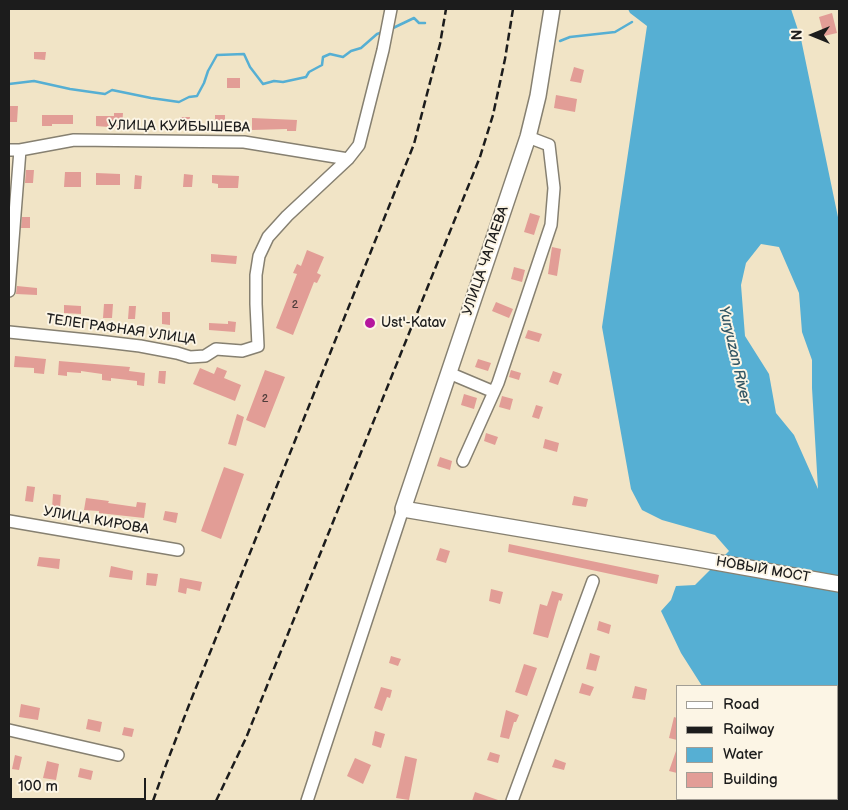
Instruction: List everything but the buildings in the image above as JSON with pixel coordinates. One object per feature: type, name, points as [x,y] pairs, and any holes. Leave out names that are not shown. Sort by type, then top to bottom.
[{"type":"main road","name":"УЛИЦА ЧАПАЕВА","points":[[403,510],[528,137],[538,96],[552,9]]},
{"type":"main road","name":"НОВЫЙ МОСТ","points":[[403,510],[839,584]]},
{"type":"street","points":[[348,159],[360,145],[383,50],[390,9]]},
{"type":"street","points":[[463,461],[494,392],[551,225],[554,188],[549,145],[528,137]]},
{"type":"street","name":"УЛИЦА КУЙБЫШЕВА","points":[[15,150],[74,140],[244,142],[348,159]]},
{"type":"street","points":[[9,291],[15,150]]},
{"type":"street","name":"ТЕЛЕГРАФНАЯ УЛИЦА","points":[[9,332],[98,340],[140,346],[177,352],[190,358],[205,356],[216,349],[242,351],[258,346],[256,276],[260,256],[268,237],[287,216],[348,159]]},
{"type":"street","points":[[448,373],[494,392]]},
{"type":"street","points":[[307,801],[403,510]]},
{"type":"street","name":"УЛИЦА КИРОВА","points":[[9,521],[178,550]]},
{"type":"street","points":[[512,801],[593,581]]},
{"type":"street","points":[[9,730],[118,755]]},
{"type":"water","name":"Yuryuzan River","points":[[628,9],[791,9],[801,39],[839,222],[839,801],[738,801],[838,800],[838,685],[701,685],[681,653],[661,611],[671,600],[676,586],[695,585],[729,551],[715,535],[662,520],[642,510],[631,489],[602,327],[647,26],[630,13]],"holes":[[[761,244],[779,247],[799,293],[802,332],[812,360],[818,489],[794,435],[776,413],[769,374],[745,336],[741,285],[746,263]]]},
{"type":"waterway","points":[[391,29],[414,18],[419,23],[425,23]]},
{"type":"waterway","points":[[560,41],[570,37],[615,32],[632,22]]},
{"type":"waterway","points":[[9,84],[34,81],[70,89],[105,94],[112,90],[179,102],[189,97],[197,96],[217,55],[244,54],[250,67],[263,84],[274,81],[283,82],[306,77],[309,72],[322,65],[323,57],[330,54],[343,57],[351,51],[361,48],[377,34],[383,32]]},
{"type":"railway","points":[[153,801],[189,705],[414,144],[440,44],[446,9]]},
{"type":"railway","points":[[216,801],[246,738],[480,157],[493,115],[513,9]]},
{"type":"place","name":"Ust'-Katav","points":[[370,323]]}]
